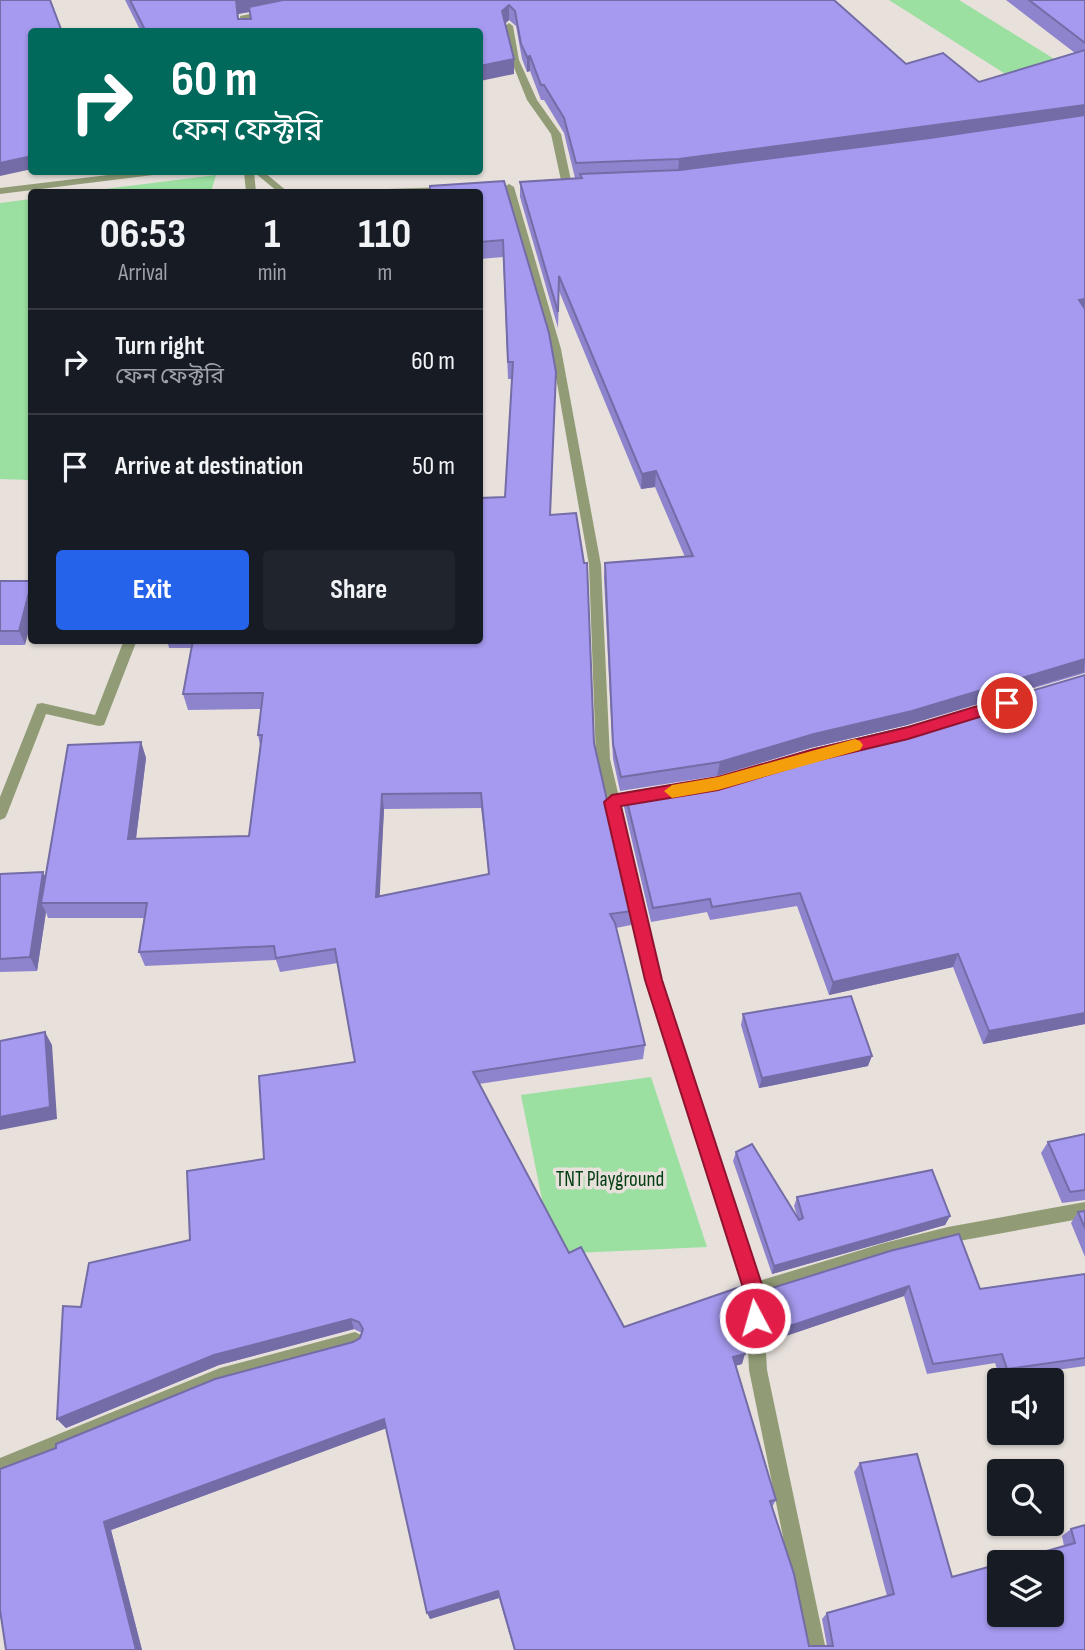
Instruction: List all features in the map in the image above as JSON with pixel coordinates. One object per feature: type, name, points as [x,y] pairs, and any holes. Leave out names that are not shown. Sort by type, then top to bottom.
[{"type":"street","points":[[246,28],[243,18],[284,10]]},
{"type":"street","points":[[509,26],[515,60],[532,100],[556,134],[567,185]]},
{"type":"street","points":[[0,191],[129,175]]},
{"type":"street","points":[[263,175],[279,189]]},
{"type":"street","points":[[555,185],[581,184]]},
{"type":"street","points":[[508,187],[556,349],[595,565],[603,759],[619,800],[654,980],[754,1291],[758,1370],[816,1650]]},
{"type":"street","points":[[0,814],[42,708],[99,721],[129,644]]},
{"type":"street","points":[[754,1291],[923,1242],[1085,1210]]},
{"type":"street","points":[[0,1466],[220,1377],[355,1341]]},
{"type":"green space","points":[[889,0],[959,0],[1085,78],[1048,101]]},
{"type":"green space","points":[[216,175],[212,189],[105,189]]},
{"type":"green space","points":[[28,199],[28,480],[0,479],[0,203]]},
{"type":"green space","name":"TNT Playground","points":[[651,1077],[707,1247],[553,1254],[521,1095]]},
{"type":"building","points":[[0,0],[50,0],[60,28],[28,28],[28,157],[0,163]]},
{"type":"building","points":[[130,0],[236,0],[238,19],[251,19],[249,7],[283,0],[834,0],[906,64],[943,53],[979,82],[1085,50],[1085,105],[679,159],[576,163],[564,118],[544,85],[541,85],[530,56],[527,57],[521,44],[515,11],[509,5],[502,11],[514,59],[483,65],[483,28],[144,28]]},
{"type":"building","points":[[1029,0],[1085,0],[1085,43]]},
{"type":"building","points":[[1085,115],[1085,299],[1079,300],[1085,309],[1085,659],[912,711],[814,734],[720,762],[621,777],[613,744],[605,563],[693,556],[656,471],[642,474],[559,276],[558,312],[520,182],[582,178],[580,174],[680,170]]},
{"type":"building","points":[[504,181],[549,333],[556,372],[550,515],[576,513],[584,563],[587,563],[594,743],[632,911],[610,914],[615,923],[645,1045],[473,1072],[569,1253],[581,1247],[624,1327],[746,1285],[749,1339],[742,1342],[745,1354],[733,1357],[776,1500],[770,1501],[794,1574],[809,1646],[833,1646],[827,1613],[894,1594],[860,1463],[917,1454],[952,1577],[987,1567],[987,1627],[1064,1627],[1064,1550],[1050,1550],[1075,1543],[1071,1529],[1085,1525],[1085,1650],[515,1650],[498,1591],[427,1613],[384,1419],[104,1522],[136,1650],[6,1650],[0,1610],[0,1469],[56,1448],[56,1444],[215,1379],[353,1342],[360,1338],[363,1329],[359,1322],[351,1319],[214,1355],[57,1419],[63,1306],[81,1307],[89,1263],[190,1240],[187,1171],[264,1159],[259,1076],[355,1062],[335,949],[276,958],[274,946],[139,952],[147,903],[41,903],[68,745],[141,742],[128,839],[249,836],[262,735],[258,735],[263,693],[183,694],[192,644],[483,644],[483,498],[505,497],[513,362],[508,362],[503,240],[483,242],[483,189],[430,189],[430,186]],"holes":[[[481,793],[489,874],[376,897],[382,794]]]},
{"type":"building","points":[[0,581],[28,581],[28,596],[19,631],[0,631]]},
{"type":"building","points":[[1085,675],[1085,1013],[989,1031],[958,954],[833,982],[800,893],[712,907],[710,899],[653,908],[625,793],[721,777],[815,749],[913,726]]},
{"type":"building","points":[[43,872],[30,957],[0,959],[0,874]]},
{"type":"building","points":[[851,996],[872,1056],[762,1078],[743,1014]]},
{"type":"building","points":[[45,1032],[50,1107],[0,1117],[0,1041]]},
{"type":"building","points":[[1085,1134],[1085,1190],[1070,1192],[1048,1142]]},
{"type":"building","points":[[752,1144],[799,1220],[803,1218],[797,1197],[932,1170],[950,1216],[774,1266],[736,1152]]},
{"type":"building","points":[[1085,1211],[1085,1228],[1078,1212]]},
{"type":"building","points":[[959,1234],[980,1289],[1085,1274],[1085,1358],[1007,1368],[1002,1354],[933,1364],[909,1286],[772,1332],[769,1289],[890,1251]]},
{"type":"slow traffic","points":[[672,791],[718,784],[855,745]]},
{"type":"route","points":[[755,1318],[754,1291],[654,980],[612,802],[718,784],[811,756],[908,733],[1007,703]]}]
